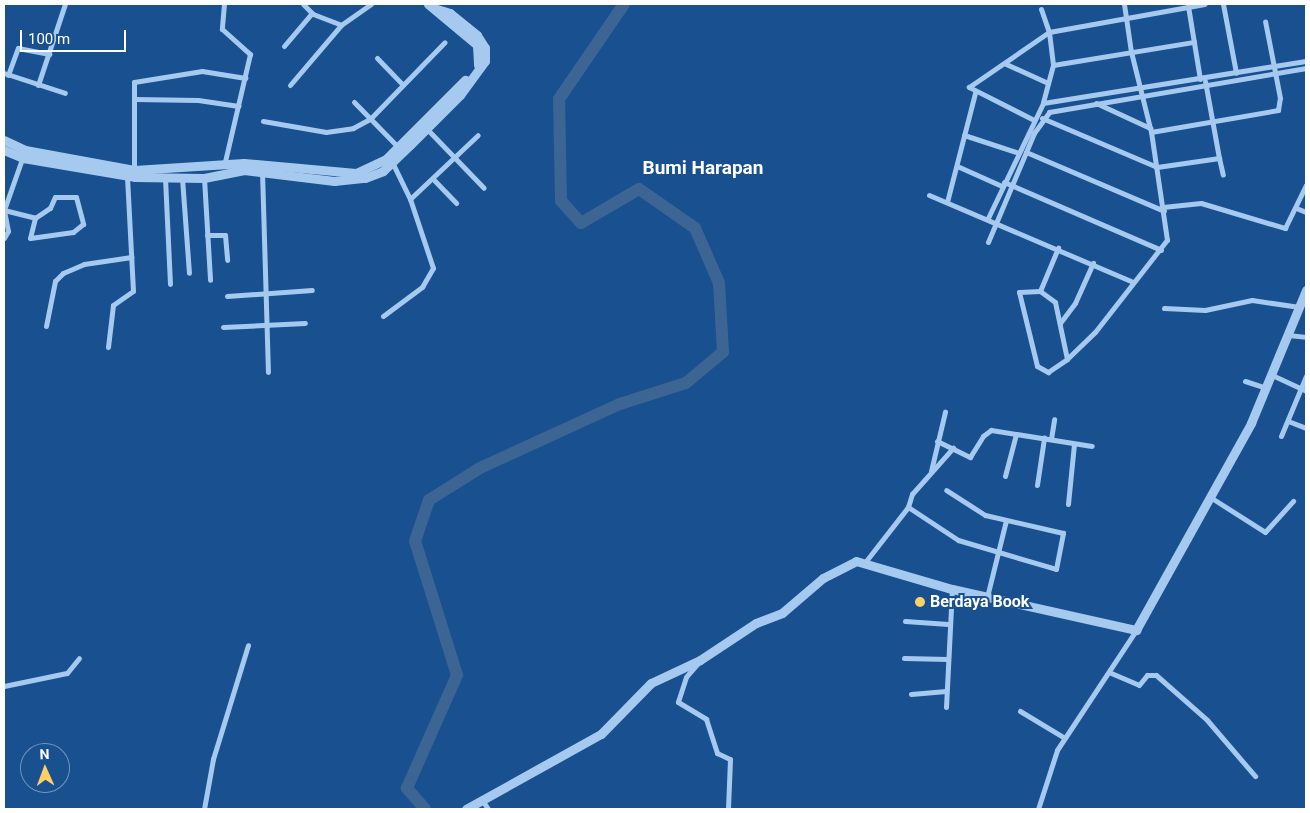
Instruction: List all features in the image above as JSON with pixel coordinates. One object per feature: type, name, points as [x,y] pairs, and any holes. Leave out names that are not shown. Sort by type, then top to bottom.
[{"type":"street","points":[[38,85],[65,4]]},
{"type":"street","points":[[224,4],[222,29],[250,51],[224,168]]},
{"type":"street","points":[[303,4],[312,13],[341,24]]},
{"type":"street","points":[[290,85],[341,24],[371,4]]},
{"type":"street","points":[[1068,359],[1055,302],[1040,291],[1019,292],[1036,366],[1048,372],[1068,359],[1095,332],[1132,281],[1161,250],[1167,240],[1151,130],[1131,52],[1124,4]]},
{"type":"street","points":[[1032,119],[975,93],[969,87],[1006,64],[1049,32],[1204,4]]},
{"type":"street","points":[[1223,4],[1236,72]]},
{"type":"street","points":[[130,173],[266,164],[335,178],[371,169],[400,150],[424,127],[482,61],[474,41],[431,6]]},
{"type":"street","points":[[1188,6],[1194,42],[1214,121],[1222,175]]},
{"type":"street","points":[[988,218],[1016,152],[1042,103],[1053,65],[1049,32],[1041,9]]},
{"type":"street","points":[[284,46],[312,13]]},
{"type":"street","points":[[1096,102],[1151,130],[1278,110],[1276,74],[1265,21]]},
{"type":"street","points":[[263,122],[326,132],[346,130],[370,119],[445,42]]},
{"type":"street","points":[[1053,65],[1194,42]]},
{"type":"street","points":[[49,54],[18,48],[6,74],[65,92]]},
{"type":"street","points":[[377,58],[403,85]]},
{"type":"street","points":[[988,242],[1042,118],[1056,109],[1141,96],[1236,72],[1306,61]]},
{"type":"street","points":[[1006,64],[1048,83]]},
{"type":"street","points":[[1042,103],[1203,80],[1276,74],[1306,68]]},
{"type":"street","points":[[108,347],[113,305],[133,291],[130,173],[134,82],[202,71],[245,78]]},
{"type":"street","points":[[947,202],[975,93]]},
{"type":"street","points":[[134,99],[198,100],[239,106]]},
{"type":"street","points":[[354,102],[400,150]]},
{"type":"street","points":[[1042,118],[1157,167],[1219,158]]},
{"type":"street","points":[[424,127],[484,188]]},
{"type":"street","points":[[410,200],[456,159],[478,135]]},
{"type":"street","points":[[964,135],[1016,152]]},
{"type":"street","points":[[4,140],[24,154]]},
{"type":"street","points":[[4,150],[165,178],[204,178],[224,168],[335,178],[365,178],[392,162],[400,150]]},
{"type":"street","points":[[1026,152],[1164,209],[1201,203],[1283,228],[1296,208],[1306,185]]},
{"type":"street","points":[[4,238],[8,231],[4,210],[24,154]]},
{"type":"street","points":[[383,316],[409,299],[433,272],[410,200],[392,162]]},
{"type":"street","points":[[957,166],[1012,186],[1161,250]]},
{"type":"street","points":[[262,170],[266,293],[265,325],[268,372]]},
{"type":"street","points":[[165,178],[170,284]]},
{"type":"street","points":[[182,178],[189,273]]},
{"type":"street","points":[[204,178],[210,280]]},
{"type":"street","points":[[434,180],[456,203]]},
{"type":"street","points":[[929,195],[1093,262],[1132,281]]},
{"type":"street","points":[[4,210],[35,218],[50,208],[55,198],[74,196],[84,224],[73,232],[30,238],[35,218]]},
{"type":"street","points":[[1296,208],[1306,212]]},
{"type":"street","points":[[207,235],[225,236],[226,260]]},
{"type":"street","points":[[1040,291],[1058,248]]},
{"type":"street","points":[[46,326],[55,281],[63,274],[84,264],[131,257]]},
{"type":"street","points":[[1060,323],[1075,303],[1093,262]]},
{"type":"street","points":[[227,296],[312,290]]},
{"type":"street","points":[[1038,809],[1065,738],[1111,673],[1210,497],[1266,388],[1306,290]]},
{"type":"street","points":[[1164,308],[1205,310],[1252,300],[1300,307]]},
{"type":"street","points":[[223,327],[305,323]]},
{"type":"street","points":[[1288,335],[1306,337]]},
{"type":"street","points":[[1272,375],[1306,391]]},
{"type":"street","points":[[1281,436],[1306,376]]},
{"type":"street","points":[[1245,381],[1266,388]]},
{"type":"street","points":[[930,470],[945,412]]},
{"type":"street","points":[[1051,439],[1054,419]]},
{"type":"street","points":[[1288,421],[1306,428]]},
{"type":"street","points":[[937,441],[974,456],[987,432],[1016,434],[1092,446]]},
{"type":"street","points":[[1004,476],[1016,434]]},
{"type":"street","points":[[1037,485],[1044,438]]},
{"type":"street","points":[[1068,504],[1074,444]]},
{"type":"street","points":[[866,561],[867,554],[908,507],[912,494],[930,470],[953,448]]},
{"type":"street","points":[[908,507],[958,540],[1054,570],[1065,537],[1006,520],[962,504],[946,490]]},
{"type":"street","points":[[1210,497],[1265,532],[1293,502]]},
{"type":"street","points":[[987,597],[1006,520]]},
{"type":"street","points":[[468,807],[601,734],[651,683],[700,660],[756,623],[782,613],[838,568],[866,561],[952,589],[1136,630]]},
{"type":"street","points":[[946,707],[948,624],[952,589]]},
{"type":"street","points":[[905,621],[948,624]]},
{"type":"street","points":[[204,809],[213,759],[248,645]]},
{"type":"street","points":[[4,686],[67,673],[79,658]]},
{"type":"street","points":[[904,658],[947,659]]},
{"type":"street","points":[[700,660],[678,697],[686,710],[706,719],[716,753],[730,759],[728,809]]},
{"type":"street","points":[[1111,673],[1139,685],[1147,675],[1156,675],[1207,720],[1255,776]]},
{"type":"street","points":[[911,694],[946,691]]},
{"type":"street","points":[[1020,711],[1065,738]]},
{"type":"street","points":[[482,800],[488,809]]},
{"type":"waterway","points":[[425,809],[407,788],[457,675],[415,541],[429,500],[480,468],[620,404],[686,383],[723,352],[719,283],[695,228],[639,189],[581,223],[561,201],[559,99],[624,4]]},
{"type":"place","name":"Berdaya Book","points":[[920,602]]},
{"type":"district","name":"Bumi Harapan","points":[[703,168]]}]
